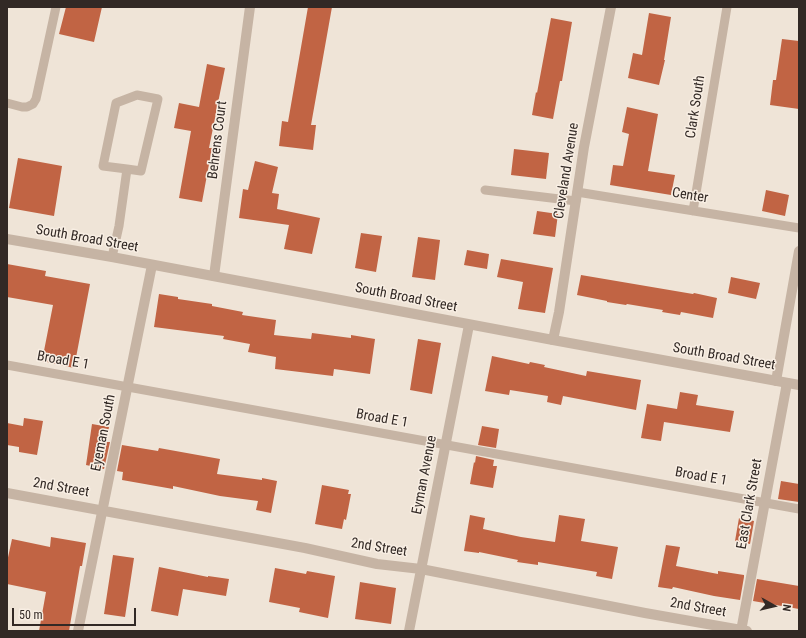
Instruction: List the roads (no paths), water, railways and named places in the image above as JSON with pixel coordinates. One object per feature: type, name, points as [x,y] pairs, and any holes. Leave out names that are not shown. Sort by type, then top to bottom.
[{"type":"street","name":"Behrens Court","points":[[214,276],[250,7]]},
{"type":"street","name":"Cleveland Avenue","points":[[553,340],[559,312],[584,148],[611,7]]},
{"type":"street","name":"South Broad Street","points":[[7,238],[469,325],[799,385]]},
{"type":"street","points":[[776,381],[799,251]]},
{"type":"street","name":"Eyeman South","points":[[78,631],[152,265]]},
{"type":"street","name":"Eyman Avenue","points":[[409,631],[469,325]]},
{"type":"street","name":"East Clark Street","points":[[743,631],[787,383]]},
{"type":"street","name":"2nd Street","points":[[7,493],[305,548],[377,564],[421,569],[645,614],[743,631]]},
{"type":"lane","points":[[7,103],[27,107],[33,104],[36,99],[56,7]]},
{"type":"lane","name":"Clark South","points":[[693,211],[727,7]]},
{"type":"lane","points":[[137,95],[158,99],[141,170],[127,169],[103,166],[116,103],[137,95]]},
{"type":"lane","points":[[112,257],[119,226],[127,169]]},
{"type":"lane","name":"Center","points":[[486,190],[576,197],[693,211],[799,228]]},
{"type":"lane","name":"Broad E 1","points":[[7,365],[799,509]]}]
